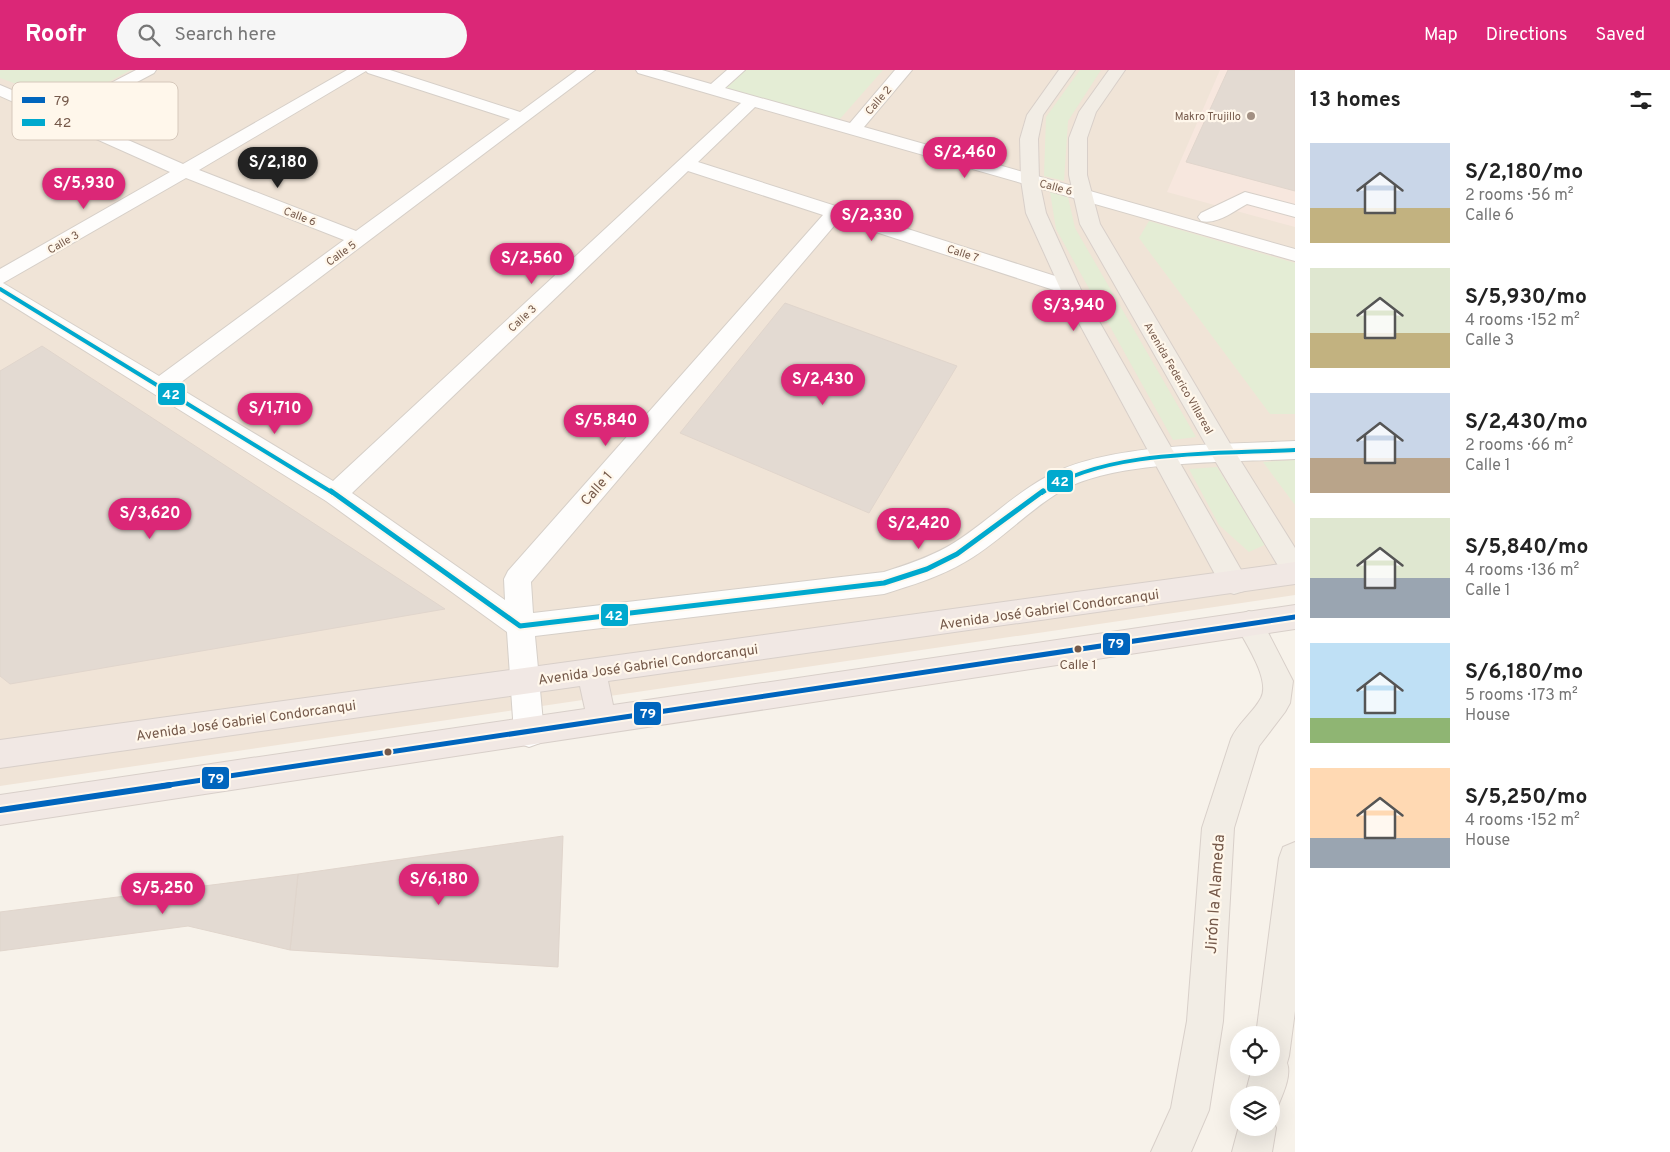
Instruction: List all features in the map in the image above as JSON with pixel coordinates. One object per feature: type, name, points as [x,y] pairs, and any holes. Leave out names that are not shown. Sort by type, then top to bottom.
[{"type":"highway","name":"Avenida José Gabriel Condorcanqui","points":[[0,754],[1234,583],[1295,572]]},
{"type":"highway","points":[[0,810],[529,733],[1295,617]]},
{"type":"highway","points":[[592,673],[602,722]]},
{"type":"main road","points":[[1067,70],[1035,115],[1029,138],[1030,180],[1036,213],[1070,288],[1234,583]]},
{"type":"main road","name":"Avenida Federico Villareal","points":[[1117,70],[1082,124],[1077,148],[1082,195],[1090,224],[1223,454],[1295,572]]},
{"type":"main road","name":"Jirón la Alameda","points":[[1171,1152],[1190,1110],[1205,1021],[1218,828],[1246,738],[1275,703],[1279,681],[1249,623]]},
{"type":"main road","points":[[1275,1026],[1290,913],[1295,858]]},
{"type":"main road","points":[[1252,1152],[1255,1136]]},
{"type":"street","points":[[125,82],[148,70]]},
{"type":"street","name":"Calle 3","points":[[0,278],[359,70]]},
{"type":"street","points":[[374,70],[523,118]]},
{"type":"street","name":"Calle 5","points":[[159,387],[587,70]]},
{"type":"street","name":"Calle 6","points":[[644,70],[1295,255]]},
{"type":"street","points":[[713,90],[737,70]]},
{"type":"street","name":"Calle 2","points":[[853,130],[904,70]]},
{"type":"street","name":"Calle 6","points":[[0,90],[12,95]]},
{"type":"street","name":"Calle 3","points":[[336,494],[752,101]]},
{"type":"street","name":"Calle 6","points":[[114,140],[184,171],[359,239]]},
{"type":"street","name":"Calle 7","points":[[685,164],[1070,288]]},
{"type":"street","points":[[1208,217],[1245,198],[1295,211]]},
{"type":"street","points":[[1136,210],[1208,217],[1295,240]]},
{"type":"street","name":"Calle 1","points":[[529,733],[517,579],[836,213]]},
{"type":"street","points":[[0,289],[336,494],[520,626],[884,583],[927,569],[957,554],[1055,483],[1098,467],[1164,457],[1295,450]]},
{"type":"shaded area","points":[[0,70],[1295,70],[1295,595],[0,786]]},
{"type":"shaded area","name":"Makro Trujillo","points":[[1220,70],[1295,70],[1295,227],[1167,192]]},
{"type":"green space","points":[[0,70],[131,70],[108,82],[12,82],[0,78]]},
{"type":"green space","points":[[744,70],[883,70],[839,120],[723,88]]},
{"type":"green space","points":[[1080,70],[1101,70],[1068,121],[1064,181],[1044,176],[1046,117]]},
{"type":"green space","points":[[1050,192],[1068,197],[1075,228],[1196,437],[1173,440],[1056,229]]},
{"type":"green space","points":[[1149,221],[1295,263],[1295,414],[1270,414],[1139,238]]},
{"type":"green space","points":[[1295,460],[1295,505],[1263,462]]},
{"type":"green space","points":[[1217,467],[1249,519],[1273,541],[1249,552],[1219,525],[1189,469]]},
{"type":"building","name":"Makro Trujillo","points":[[1228,70],[1295,70],[1295,191],[1186,162]]},
{"type":"building","points":[[785,303],[957,366],[869,513],[680,433]]},
{"type":"building","points":[[42,346],[445,609],[10,684],[0,676],[0,371]]},
{"type":"building","points":[[563,836],[558,967],[290,950],[298,874]]},
{"type":"building","points":[[298,874],[290,950],[188,926],[0,951],[0,912]]},
{"type":"transit line","name":"42","points":[[0,289],[335,494],[520,626],[884,583],[927,569],[957,554],[1055,483],[1098,467],[1164,457],[1295,450]]},
{"type":"transit line","name":"79","points":[[0,810],[1295,617]]},
{"type":"place","name":"Makro Trujillo","points":[[1251,116]]},
{"type":"place","name":"Calle 1","points":[[1078,649]]}]
